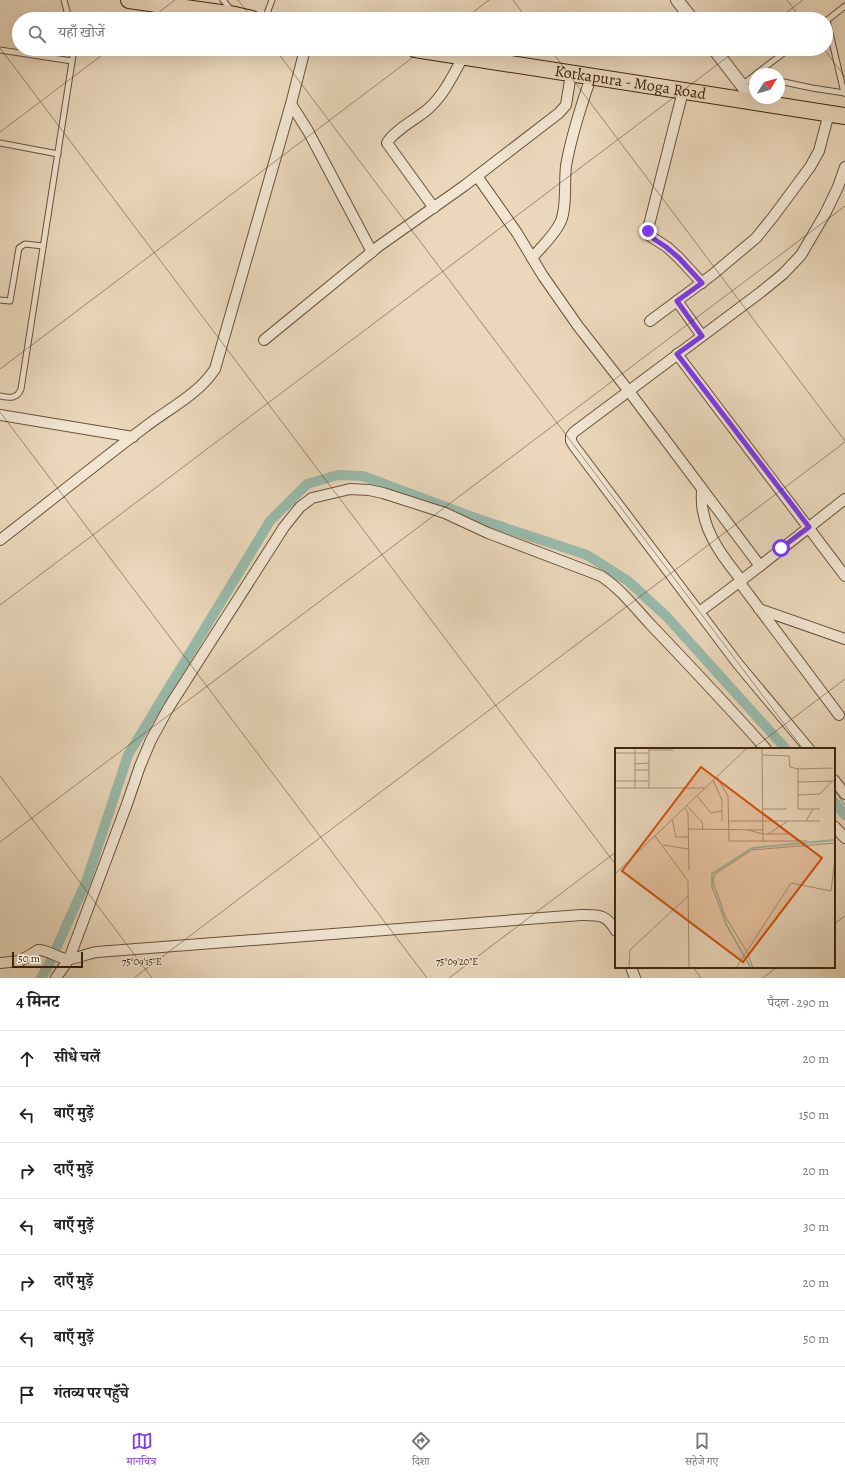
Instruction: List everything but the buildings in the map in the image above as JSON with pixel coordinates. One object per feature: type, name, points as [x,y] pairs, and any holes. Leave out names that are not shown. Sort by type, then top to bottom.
[{"type":"highway","points":[[129,0],[214,12]]},
{"type":"highway","name":"Kotkapura - Moga Road","points":[[457,56],[749,100]]},
{"type":"highway","name":"Kotkapura - Moga Road","points":[[773,104],[845,116]]},
{"type":"street","points":[[677,0],[686,12]]},
{"type":"street","points":[[0,540],[133,436],[200,388],[209,379],[215,369],[291,104],[303,56]]},
{"type":"street","points":[[719,56],[749,94]]},
{"type":"street","points":[[434,208],[386,142],[429,108],[440,96],[463,57]]},
{"type":"street","points":[[264,340],[372,252],[434,208],[563,110],[566,104],[571,74]]},
{"type":"street","points":[[532,258],[552,235],[561,220],[564,208],[566,165],[579,110],[591,77]]},
{"type":"street","points":[[682,91],[648,231],[654,239],[679,258],[702,283]]},
{"type":"street","points":[[291,104],[308,131],[372,252]]},
{"type":"street","points":[[650,321],[702,283],[739,254],[756,238],[810,168],[819,151],[829,113]]},
{"type":"street","points":[[808,748],[738,664],[571,441],[571,436],[574,432],[628,390],[761,292],[783,274],[801,255],[825,214],[838,187],[845,167]]},
{"type":"street","points":[[477,176],[517,233],[542,276],[578,326],[760,566]]},
{"type":"street","points":[[677,301],[702,336]]},
{"type":"street","points":[[677,354],[845,576]]},
{"type":"street","points":[[0,415],[133,436]]},
{"type":"street","points":[[56,978],[66,959],[127,804],[140,766],[151,740],[169,707],[284,527],[300,507],[306,502],[322,495],[350,489],[383,492],[445,513],[488,533],[601,576],[614,585],[650,625],[688,663],[765,748]]},
{"type":"street","points":[[702,489],[703,511],[719,551],[759,609],[839,715]]},
{"type":"street","points":[[699,612],[741,582],[845,499]]},
{"type":"street","points":[[759,609],[845,639]]},
{"type":"street","points":[[835,781],[845,794]]},
{"type":"street","points":[[835,827],[845,838]]},
{"type":"street","points":[[0,963],[20,961],[38,950],[47,951],[66,959],[105,951],[581,914],[606,917],[615,930]]},
{"type":"street","points":[[631,968],[635,978]]},
{"type":"lane","points":[[64,0],[67,12]]},
{"type":"lane","points":[[223,0],[233,12]]},
{"type":"lane","points":[[268,12],[272,0]]},
{"type":"lane","points":[[833,15],[845,6]]},
{"type":"lane","points":[[785,82],[845,93],[833,44]]},
{"type":"lane","points":[[0,50],[12,52]]},
{"type":"lane","points":[[39,56],[72,61]]},
{"type":"lane","points":[[0,396],[13,398],[21,389],[73,56]]},
{"type":"lane","points":[[764,68],[780,56]]},
{"type":"lane","points":[[742,85],[749,80]]},
{"type":"lane","points":[[0,143],[58,154]]},
{"type":"lane","points":[[0,300],[10,301],[19,248],[25,244],[43,246]]},
{"type":"waterway","points":[[41,978],[49,964],[86,882],[128,755],[270,521],[307,484],[338,475],[363,476],[478,519],[587,555],[628,581],[667,617],[785,748]]},
{"type":"waterway","points":[[835,803],[845,815]]},
{"type":"route","points":[[648,231],[650,236],[679,258],[702,283],[677,301],[702,336],[677,354],[809,527],[781,548]]}]
